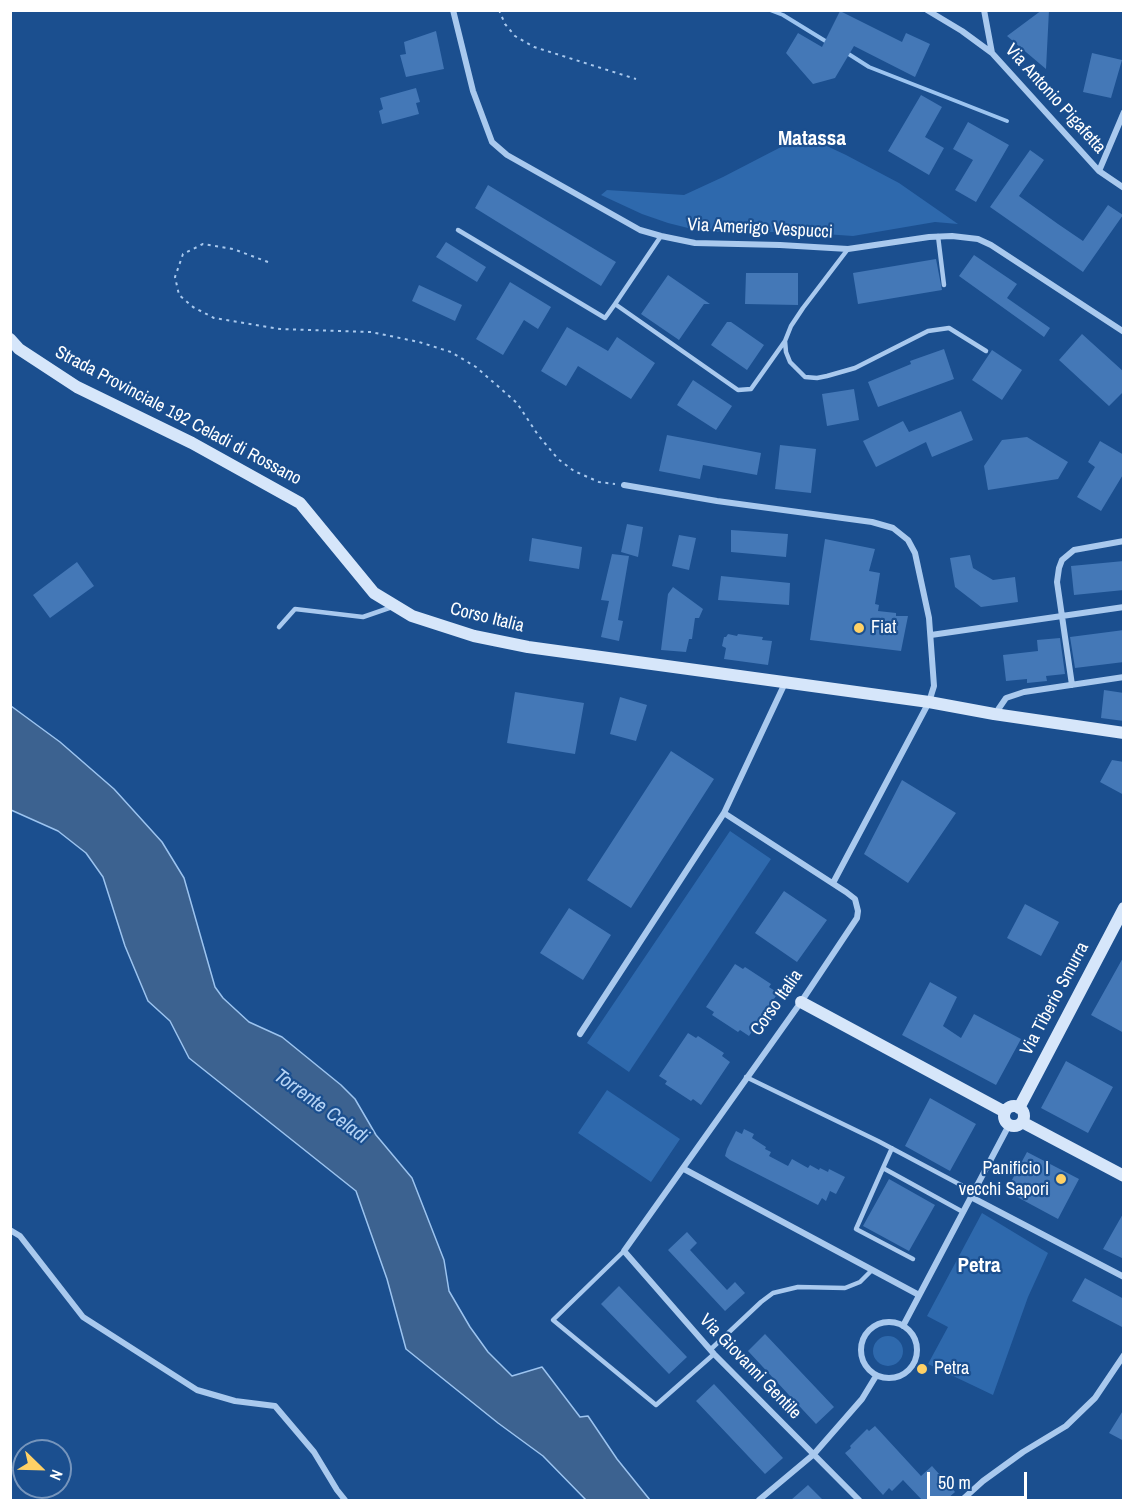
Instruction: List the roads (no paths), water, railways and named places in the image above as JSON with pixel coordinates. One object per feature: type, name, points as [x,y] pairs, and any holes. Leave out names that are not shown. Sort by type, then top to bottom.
[{"type":"street","name":"Via Amerigo Vespucci","points":[[453,10],[474,91],[492,142],[507,155],[640,230],[695,243],[848,249],[938,236],[978,238],[991,244],[1124,332]]},
{"type":"street","points":[[927,10],[992,52]]},
{"type":"street","name":"Via Antonio Pigafetta","points":[[984,10],[992,52],[1099,171],[1124,188]]},
{"type":"street","points":[[1099,171],[1124,112]]},
{"type":"street","name":"Strada Provinciale 192 Celadi di Rossano","points":[[10,339],[20,349],[77,387],[192,443],[300,503]]},
{"type":"street","points":[[624,485],[717,501],[872,522],[893,528],[908,540],[915,553],[932,635],[934,686],[929,702],[833,883]]},
{"type":"street","name":"Corso Italia","points":[[300,503],[374,593],[412,616],[474,636],[528,647],[929,702],[1124,733]]},
{"type":"street","points":[[1072,685],[1057,582],[1062,560],[1074,550],[1124,541]]},
{"type":"street","points":[[932,635],[1124,607]]},
{"type":"street","points":[[994,714],[1006,698],[1024,692],[1124,677]]},
{"type":"street","points":[[580,1034],[724,813],[784,683]]},
{"type":"street","name":"Corso Italia","points":[[624,1251],[801,1002],[857,918],[858,910],[855,899],[724,813]]},
{"type":"street","name":"Via Tiberio Smurra","points":[[1019,1108],[1124,908]]},
{"type":"street","points":[[801,1002],[1005,1112]]},
{"type":"street","points":[[1005,1112],[1014,1106],[1019,1108],[1023,1112],[1022,1122]]},
{"type":"street","points":[[1005,1112],[1004,1117],[1009,1125]]},
{"type":"street","points":[[1009,1125],[1014,1126],[1022,1122]]},
{"type":"street","points":[[1022,1122],[1124,1176]]},
{"type":"street","points":[[903,1326],[1009,1125]]},
{"type":"street","points":[[684,1169],[919,1295]]},
{"type":"street","points":[[972,1195],[1124,1277]]},
{"type":"street","points":[[10,1230],[20,1236],[83,1317],[197,1390],[235,1401],[275,1406],[314,1452],[345,1500]]},
{"type":"street","name":"Via Giovanni Gentile","points":[[624,1251],[712,1352],[859,1500]]},
{"type":"street","points":[[885,1322],[903,1326],[915,1340],[916,1359],[911,1368],[895,1378],[885,1379],[876,1376],[869,1371],[861,1355],[864,1337],[869,1330],[885,1322]]},
{"type":"street","points":[[962,1500],[983,1481],[1023,1452],[1066,1426],[1095,1398],[1124,1355]]},
{"type":"street","points":[[759,1500],[814,1454],[862,1399],[876,1376]]},
{"type":"lane","points":[[458,230],[605,318],[661,236]]},
{"type":"lane","points":[[938,236],[944,285]]},
{"type":"lane","points":[[615,304],[738,390],[751,389],[785,341],[791,326],[803,308],[848,249]]},
{"type":"lane","points":[[785,341],[786,352],[796,370],[805,377],[817,378],[855,368],[928,331],[949,328],[986,351]]},
{"type":"lane","points":[[279,627],[295,609],[363,616],[395,606]]},
{"type":"lane","points":[[746,1077],[892,1148],[972,1195]]},
{"type":"lane","points":[[892,1148],[856,1229],[913,1259]]},
{"type":"lane","points":[[883,1168],[963,1212]]},
{"type":"lane","points":[[624,1251],[553,1320],[656,1405],[773,1293],[798,1287],[845,1288],[861,1282],[872,1270]]},
{"type":"water","name":"Torrente Celadi","points":[[11,706],[60,742],[114,789],[162,842],[184,878],[215,987],[223,998],[249,1022],[282,1037],[355,1099],[376,1135],[412,1178],[444,1260],[449,1291],[488,1352],[512,1376],[542,1367],[580,1417],[588,1416],[617,1459],[650,1500],[586,1500],[543,1456],[406,1349],[387,1279],[356,1191],[189,1058],[170,1021],[148,1001],[125,946],[103,877],[86,853],[58,831],[11,810]]},
{"type":"waterway","points":[[770,10],[783,15],[827,42]]},
{"type":"waterway","points":[[847,53],[869,67],[1007,121]]},
{"type":"place","name":"Fiat","points":[[859,628]]},
{"type":"place","name":"Panificio I vecchi Sapori","points":[[1061,1179]]},
{"type":"place","name":"Petra","points":[[922,1369]]},
{"type":"district","name":"Matassa","points":[[812,139]]},
{"type":"district","name":"Petra","points":[[979,1266]]}]
